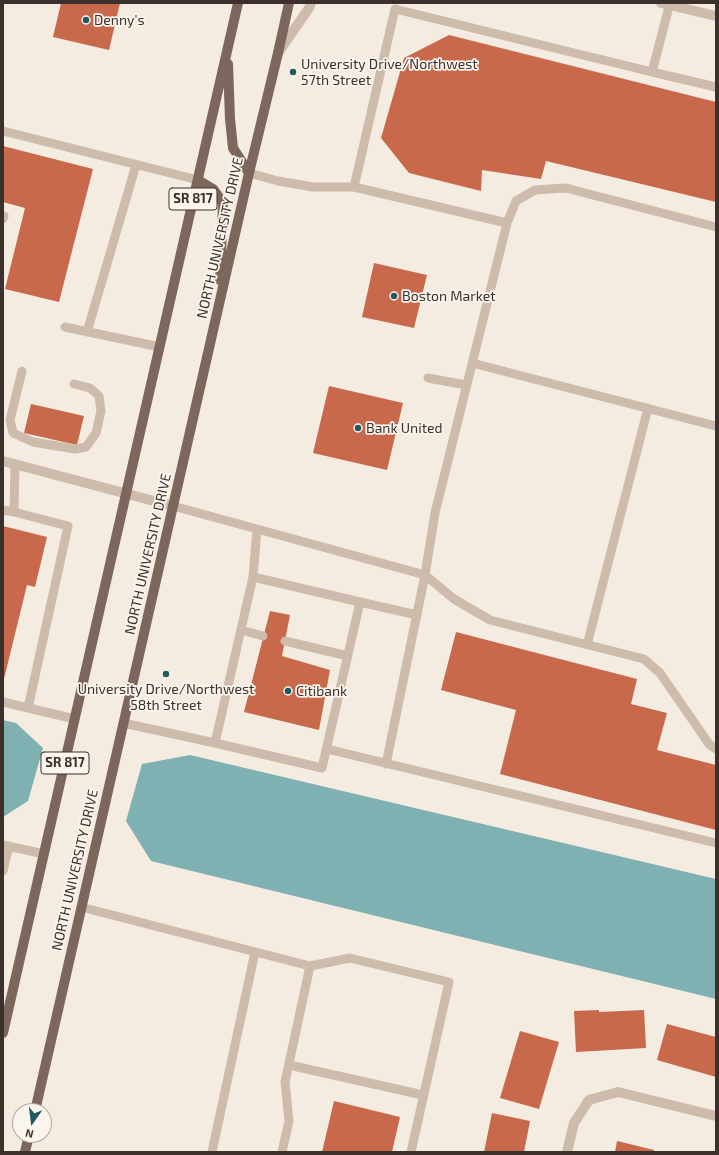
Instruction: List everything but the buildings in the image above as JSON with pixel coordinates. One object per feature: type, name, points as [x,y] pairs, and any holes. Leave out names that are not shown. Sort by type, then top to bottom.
[{"type":"main road","name":"SR 817","points":[[3,1033],[5,1018],[75,719],[238,3]]},
{"type":"main road","name":"NORTH UNIVERSITY DRIVE","points":[[36,1103],[289,3]]},
{"type":"main road","points":[[227,52],[233,148],[249,173]]},
{"type":"main road","points":[[198,180],[213,189],[223,203],[219,304]]},
{"type":"street","points":[[278,53],[311,3]]},
{"type":"street","points":[[667,4],[716,16]]},
{"type":"street","points":[[3,460],[173,506]]},
{"type":"street","points":[[567,1152],[574,1123],[589,1100],[618,1092],[716,1116]]},
{"type":"lane","points":[[652,72],[667,4]]},
{"type":"lane","points":[[354,187],[395,9],[716,87]]},
{"type":"lane","points":[[3,131],[198,180]]},
{"type":"lane","points":[[87,332],[136,165]]},
{"type":"lane","points":[[249,173],[278,181],[313,187],[354,187],[507,224]]},
{"type":"lane","points":[[386,764],[425,575],[435,513],[507,224],[516,201],[535,190],[566,188],[716,226]]},
{"type":"lane","points":[[65,327],[160,347]]},
{"type":"lane","points":[[472,363],[716,426]]},
{"type":"lane","points":[[22,371],[10,420],[13,433],[33,442],[75,449],[86,447],[96,432],[101,411],[99,396],[90,388],[74,384]]},
{"type":"lane","points":[[428,378],[466,385]]},
{"type":"lane","points":[[587,645],[648,408]]},
{"type":"lane","points":[[14,512],[15,464]]},
{"type":"lane","points":[[173,506],[425,575],[454,599],[490,620],[644,659],[660,673],[709,744],[716,749]]},
{"type":"lane","points":[[3,510],[68,526],[28,708]]},
{"type":"lane","points":[[215,743],[253,576],[257,529]]},
{"type":"lane","points":[[253,576],[417,615]]},
{"type":"lane","points":[[123,723],[322,768],[328,749],[360,602]]},
{"type":"lane","points":[[241,630],[263,636]]},
{"type":"lane","points":[[285,641],[348,656]]},
{"type":"lane","points":[[3,702],[75,719]]},
{"type":"lane","points":[[328,749],[716,843]]},
{"type":"lane","points":[[3,871],[6,845],[44,854]]},
{"type":"lane","points":[[81,907],[310,966],[350,958],[449,982],[411,1152]]},
{"type":"lane","points":[[212,1152],[255,952]]},
{"type":"lane","points":[[282,1152],[289,1121],[285,1082],[310,966]]},
{"type":"lane","points":[[289,1065],[424,1095]]},
{"type":"water","points":[[3,720],[16,723],[43,748],[28,801],[3,817]]},
{"type":"water","points":[[190,755],[716,879],[716,999],[151,861],[126,821],[142,764]]},
{"type":"place","name":"Denny's","points":[[86,20]]},
{"type":"place","name":"University Drive/Northwest 57th Street","points":[[293,72]]},
{"type":"place","name":"Boston Market","points":[[394,296]]},
{"type":"place","name":"Bank United","points":[[358,428]]},
{"type":"place","name":"University Drive/Northwest 58th Street","points":[[166,674]]},
{"type":"place","name":"Citibank","points":[[288,691]]}]
